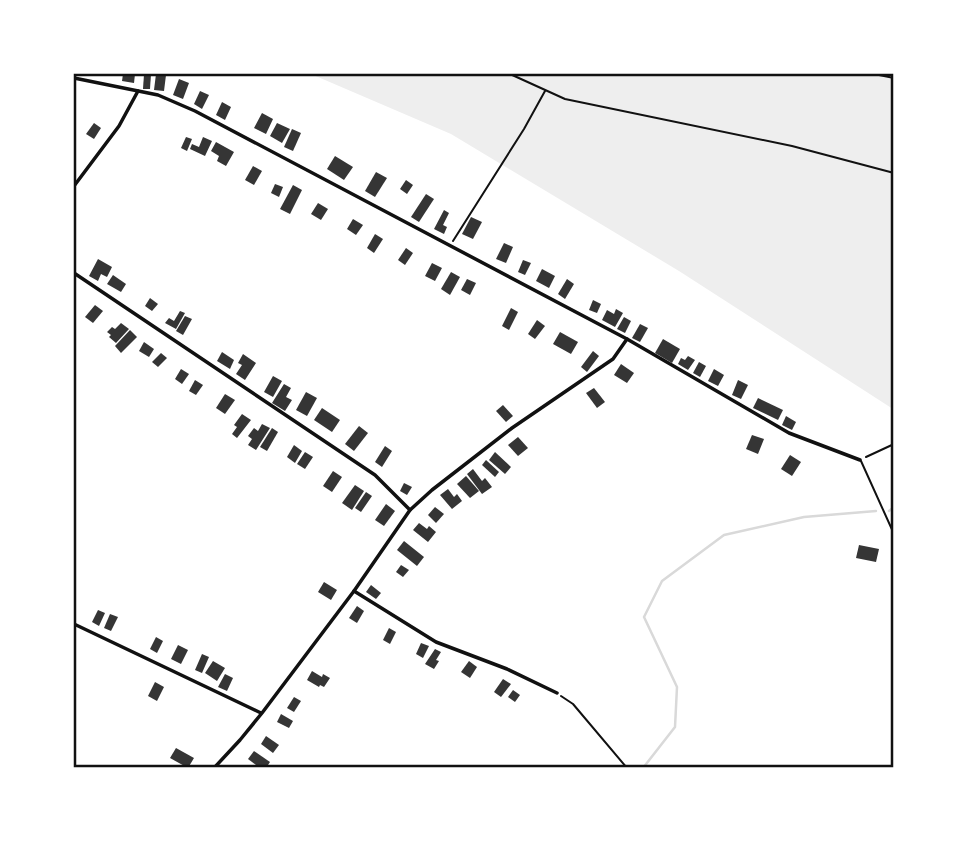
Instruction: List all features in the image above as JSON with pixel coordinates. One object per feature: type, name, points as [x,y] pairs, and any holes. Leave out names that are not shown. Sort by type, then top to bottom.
[{"type":"street","points":[[74,78],[158,95],[195,111],[627,339],[789,433],[860,460]]},
{"type":"street","points":[[74,186],[119,126],[138,91]]},
{"type":"street","points":[[74,273],[375,475],[410,510]]},
{"type":"street","points":[[214,768],[262,713],[410,510],[512,428],[613,359],[627,339]]},
{"type":"street","points":[[354,590],[436,642],[507,669],[557,693]]},
{"type":"street","points":[[74,624],[262,713]]},
{"type":"lane","points":[[860,460],[894,534]]},
{"type":"path","points":[[510,74],[565,99],[792,146],[894,173]]},
{"type":"path","points":[[874,74],[894,78]]},
{"type":"path","points":[[450,245],[524,129],[545,90]]},
{"type":"path","points":[[860,460],[894,444]]},
{"type":"path","points":[[557,693],[573,704],[628,768]]},
{"type":"shaded area","points":[[311,74],[893,74],[893,409],[679,271],[451,134]]},
{"type":"building","points":[[123,74],[135,74],[134,83],[122,81]]},
{"type":"building","points":[[144,74],[151,74],[150,89],[143,89]]},
{"type":"building","points":[[156,74],[166,75],[164,91],[154,90]]},
{"type":"building","points":[[179,79],[189,83],[183,99],[173,95]]},
{"type":"building","points":[[200,91],[209,95],[202,109],[194,104]]},
{"type":"building","points":[[222,102],[231,107],[225,120],[216,115]]},
{"type":"building","points":[[262,113],[273,119],[266,134],[254,128]]},
{"type":"building","points":[[94,123],[101,128],[94,139],[86,134]]},
{"type":"building","points":[[277,123],[290,129],[282,143],[270,136]]},
{"type":"building","points":[[292,129],[301,133],[293,151],[284,147]]},
{"type":"building","points":[[186,137],[192,139],[187,151],[181,148]]},
{"type":"building","points":[[203,137],[212,141],[205,156],[190,149],[192,144],[199,147]]},
{"type":"building","points":[[216,142],[234,152],[226,166],[217,161],[219,156],[211,151]]},
{"type":"building","points":[[335,156],[353,167],[344,180],[327,169]]},
{"type":"building","points":[[253,166],[262,171],[254,185],[245,180]]},
{"type":"building","points":[[376,172],[387,178],[375,197],[365,191]]},
{"type":"building","points":[[406,180],[413,185],[407,194],[400,189]]},
{"type":"building","points":[[275,184],[283,187],[279,197],[271,193]]},
{"type":"building","points":[[293,185],[302,190],[290,214],[280,209]]},
{"type":"building","points":[[426,194],[434,199],[419,222],[411,217]]},
{"type":"building","points":[[318,203],[328,209],[321,220],[311,214]]},
{"type":"building","points":[[444,210],[449,213],[443,225],[447,227],[444,234],[434,229]]},
{"type":"building","points":[[471,217],[482,222],[473,239],[462,234]]},
{"type":"building","points":[[353,219],[363,225],[356,235],[347,229]]},
{"type":"building","points":[[375,234],[383,239],[374,253],[367,248]]},
{"type":"building","points":[[504,243],[513,247],[506,263],[496,259]]},
{"type":"building","points":[[406,248],[413,253],[405,265],[398,260]]},
{"type":"building","points":[[98,259],[112,267],[107,277],[101,274],[98,281],[89,276]]},
{"type":"building","points":[[523,260],[531,263],[525,275],[518,272]]},
{"type":"building","points":[[432,263],[442,268],[435,281],[425,276]]},
{"type":"building","points":[[542,269],[555,276],[549,288],[536,281]]},
{"type":"building","points":[[451,272],[460,277],[450,295],[441,289]]},
{"type":"building","points":[[113,275],[126,284],[121,292],[107,284]]},
{"type":"building","points":[[467,279],[476,283],[470,295],[461,290]]},
{"type":"building","points":[[567,279],[574,284],[565,299],[558,294]]},
{"type":"building","points":[[150,298],[158,304],[152,311],[145,306]]},
{"type":"building","points":[[593,300],[601,304],[597,313],[589,310]]},
{"type":"building","points":[[95,305],[103,311],[93,323],[85,317]]},
{"type":"building","points":[[511,308],[518,312],[509,330],[502,326]]},
{"type":"building","points":[[616,309],[623,313],[615,327],[602,320],[607,310],[614,314]]},
{"type":"building","points":[[180,311],[185,313],[176,329],[165,323],[169,318],[174,321]]},
{"type":"building","points":[[185,316],[192,319],[183,335],[176,331]]},
{"type":"building","points":[[624,317],[631,321],[625,333],[617,329]]},
{"type":"building","points":[[537,320],[545,326],[535,339],[528,334]]},
{"type":"building","points":[[121,323],[129,329],[116,343],[107,332]]},
{"type":"building","points":[[640,324],[648,328],[640,342],[632,338]]},
{"type":"building","points":[[130,330],[137,337],[121,353],[115,346]]},
{"type":"building","points":[[560,332],[578,342],[571,354],[553,344]]},
{"type":"building","points":[[663,339],[680,349],[672,363],[655,353]]},
{"type":"building","points":[[144,342],[154,349],[149,357],[139,351]]},
{"type":"building","points":[[593,351],[599,356],[587,372],[581,367]]},
{"type":"building","points":[[222,352],[234,360],[230,369],[217,361]]},
{"type":"building","points":[[161,353],[167,358],[158,367],[152,362]]},
{"type":"building","points":[[243,354],[256,363],[245,380],[236,374],[242,365],[238,363]]},
{"type":"building","points":[[688,356],[695,360],[688,370],[678,364],[681,358],[685,360]]},
{"type":"building","points":[[699,362],[706,366],[700,377],[693,373]]},
{"type":"building","points":[[621,364],[634,373],[627,383],[614,375]]},
{"type":"building","points":[[181,369],[189,374],[182,384],[175,379]]},
{"type":"building","points":[[714,369],[724,375],[718,386],[708,381]]},
{"type":"building","points":[[273,376],[282,381],[273,397],[264,392]]},
{"type":"building","points":[[195,380],[203,385],[196,395],[189,391]]},
{"type":"building","points":[[738,380],[748,385],[741,399],[732,395]]},
{"type":"building","points":[[284,384],[291,388],[286,397],[292,400],[285,411],[272,403]]},
{"type":"building","points":[[594,388],[605,402],[597,408],[586,393]]},
{"type":"building","points":[[306,392],[317,398],[307,416],[296,410]]},
{"type":"building","points":[[225,394],[235,400],[225,414],[216,408]]},
{"type":"building","points":[[758,398],[783,410],[778,420],[753,408]]},
{"type":"building","points":[[503,405],[513,416],[506,422],[496,411]]},
{"type":"building","points":[[322,408],[340,420],[332,432],[314,420]]},
{"type":"building","points":[[242,414],[251,420],[237,438],[232,434],[237,427],[234,425]]},
{"type":"building","points":[[786,416],[796,422],[792,430],[782,425]]},
{"type":"building","points":[[262,424],[270,428],[256,450],[248,445],[252,439],[248,436],[254,428],[258,431]]},
{"type":"building","points":[[359,426],[368,433],[354,451],[345,444]]},
{"type":"building","points":[[272,428],[278,432],[267,451],[260,447]]},
{"type":"building","points":[[752,435],[764,439],[758,454],[746,449]]},
{"type":"building","points":[[518,437],[528,448],[518,456],[508,445]]},
{"type":"building","points":[[294,445],[302,451],[295,463],[287,457]]},
{"type":"building","points":[[385,446],[392,451],[382,467],[375,462]]},
{"type":"building","points":[[305,452],[313,457],[305,469],[297,464]]},
{"type":"building","points":[[495,452],[511,467],[505,474],[489,460]]},
{"type":"building","points":[[790,455],[801,462],[792,476],[781,469]]},
{"type":"building","points":[[486,460],[499,472],[495,477],[482,465]]},
{"type":"building","points":[[473,469],[482,481],[485,478],[492,487],[482,494],[467,474]]},
{"type":"building","points":[[333,471],[342,477],[332,492],[323,486]]},
{"type":"building","points":[[466,476],[479,491],[470,498],[457,484]]},
{"type":"building","points":[[404,483],[412,487],[407,495],[400,491]]},
{"type":"building","points":[[355,485],[364,491],[352,510],[342,503]]},
{"type":"building","points":[[448,489],[454,497],[457,494],[462,501],[452,509],[440,495]]},
{"type":"building","points":[[366,492],[372,496],[361,512],[355,508]]},
{"type":"building","points":[[386,504],[395,511],[384,526],[375,520]]},
{"type":"building","points":[[435,507],[444,514],[436,523],[428,515]]},
{"type":"building","points":[[419,523],[436,532],[428,542],[413,530]]},
{"type":"building","points":[[404,541],[424,557],[417,566],[397,550]]},
{"type":"building","points":[[859,545],[879,549],[876,562],[856,558]]},
{"type":"building","points":[[401,565],[409,570],[403,577],[396,572]]},
{"type":"building","points":[[324,582],[337,590],[331,600],[318,592]]},
{"type":"building","points":[[371,585],[381,593],[376,599],[366,592]]},
{"type":"building","points":[[357,606],[364,611],[357,623],[349,618]]},
{"type":"building","points":[[98,610],[105,613],[99,626],[92,622]]},
{"type":"building","points":[[110,614],[118,617],[111,631],[104,628]]},
{"type":"building","points":[[389,628],[396,632],[390,644],[383,640]]},
{"type":"building","points":[[156,637],[163,641],[157,653],[150,649]]},
{"type":"building","points":[[421,643],[429,646],[423,658],[416,654]]},
{"type":"building","points":[[178,645],[188,650],[181,664],[171,659]]},
{"type":"building","points":[[435,649],[441,652],[434,669],[425,664]]},
{"type":"building","points":[[202,654],[209,657],[202,673],[195,670]]},
{"type":"building","points":[[213,661],[225,668],[217,681],[205,673]]},
{"type":"building","points":[[469,661],[477,667],[470,678],[461,672]]},
{"type":"building","points":[[312,671],[330,678],[324,687],[307,680]]},
{"type":"building","points":[[225,674],[233,678],[227,691],[218,687]]},
{"type":"building","points":[[503,679],[511,684],[501,697],[494,692]]},
{"type":"building","points":[[155,682],[164,687],[157,701],[148,696]]},
{"type":"building","points":[[513,690],[520,695],[515,702],[508,697]]},
{"type":"building","points":[[294,697],[301,701],[294,712],[287,708]]},
{"type":"building","points":[[281,714],[293,721],[289,728],[277,722]]},
{"type":"building","points":[[266,736],[279,745],[273,753],[261,744]]},
{"type":"building","points":[[176,748],[194,758],[188,768],[170,758]]},
{"type":"building","points":[[254,751],[270,762],[266,768],[260,768],[248,759]]},
{"type":"waterway","points":[[889,511],[894,507]]},
{"type":"waterway","points":[[643,768],[675,727],[677,687],[644,617],[662,581],[724,535],[804,517],[876,511]]}]
